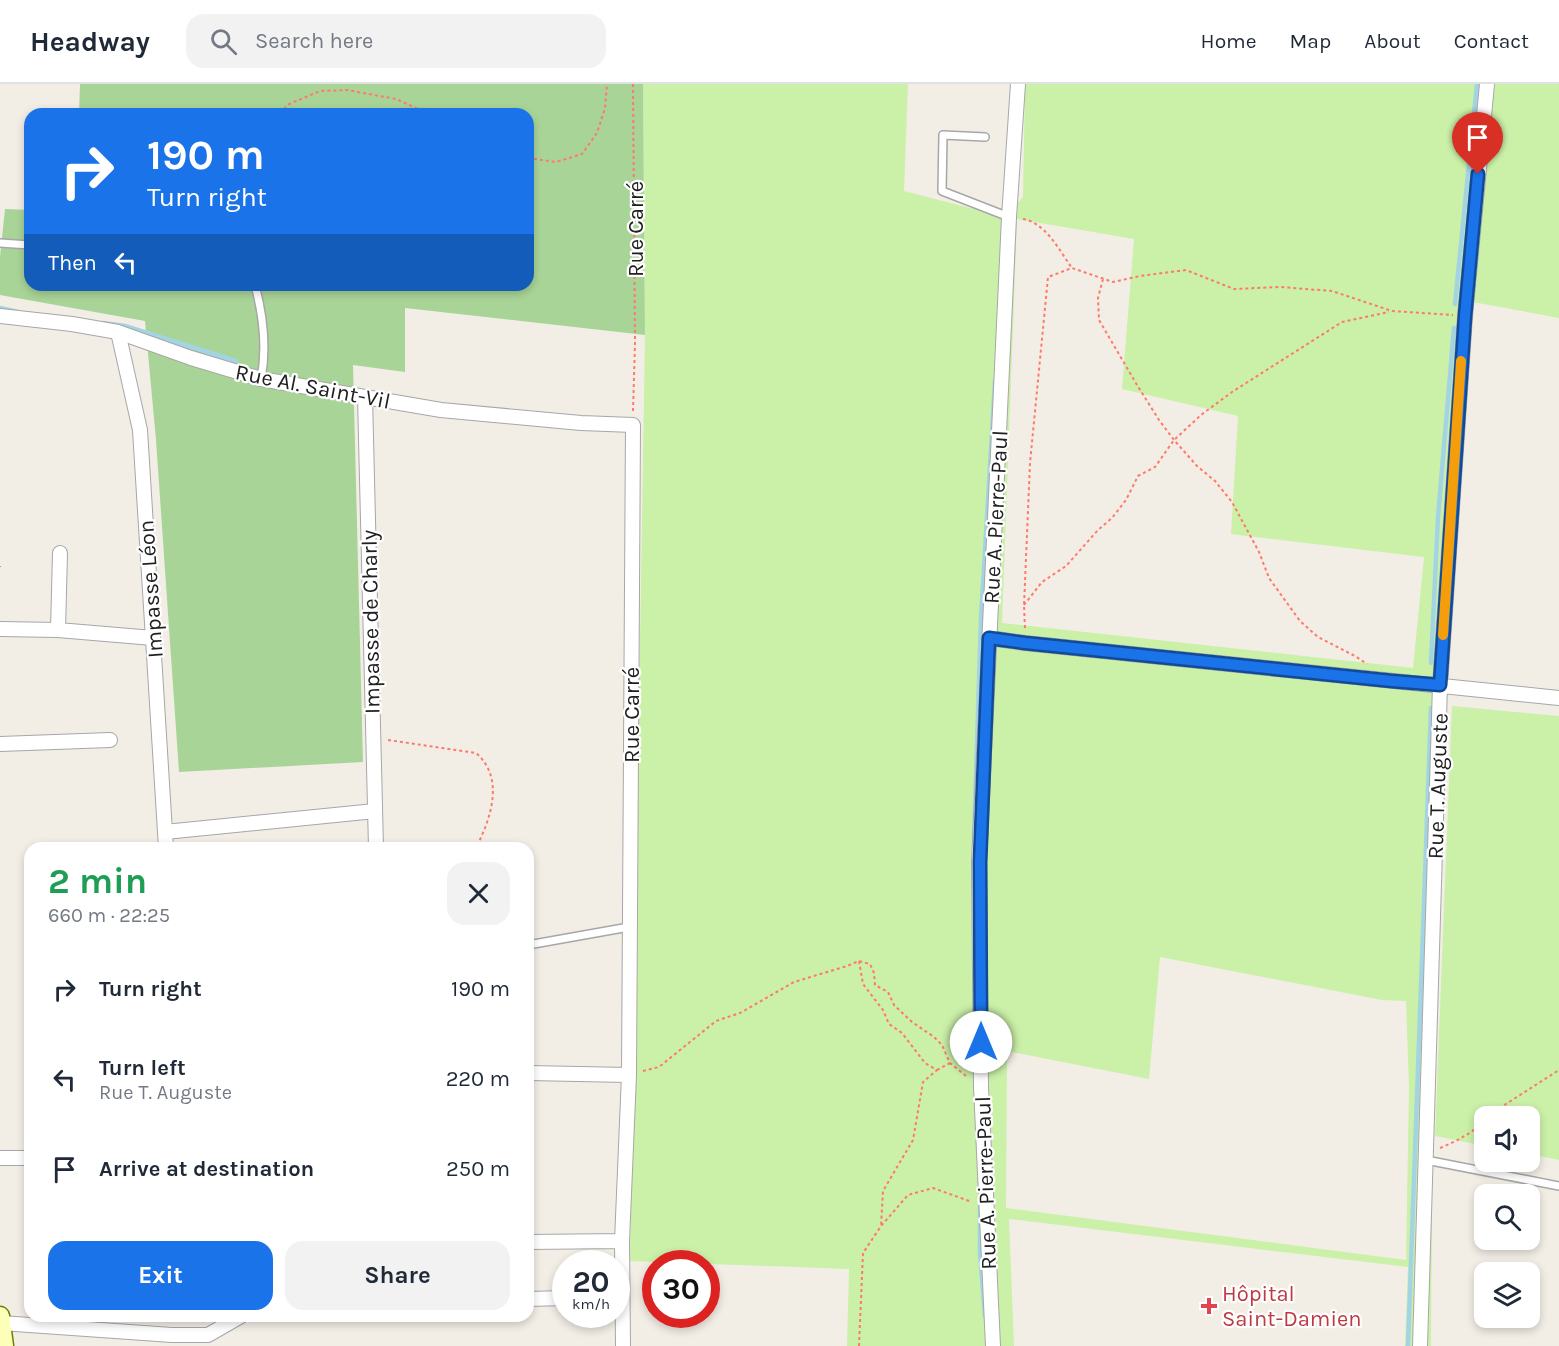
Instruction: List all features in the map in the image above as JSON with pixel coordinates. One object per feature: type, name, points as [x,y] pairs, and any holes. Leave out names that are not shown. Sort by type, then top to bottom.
[{"type":"main road","points":[[0,1317],[4,1346]]},
{"type":"street","name":"Rue A. Pierre-Paul","points":[[993,1346],[981,1087],[980,862],[1009,217],[1018,84]]},
{"type":"street","name":"Rue T. Auguste","points":[[1420,1346],[1440,685],[1465,316],[1487,84]]},
{"type":"street","name":"Rue Al. Saint-Vil","points":[[0,316],[118,332],[191,358],[261,379],[364,397],[441,410],[581,423],[633,425]]},
{"type":"street","name":"Impasse Léon","points":[[118,332],[140,430],[166,842]]},
{"type":"street","name":"Impasse de Charly","points":[[364,397],[376,842]]},
{"type":"street","name":"Rue Carré","points":[[622,1250],[629,1075],[633,425]]},
{"type":"street","points":[[58,630],[60,553]]},
{"type":"street","points":[[0,629],[58,630],[153,638]]},
{"type":"street","points":[[989,638],[1559,698]]},
{"type":"street","points":[[0,744],[110,740]]},
{"type":"street","points":[[165,832],[375,811]]},
{"type":"street","points":[[534,1073],[629,1075]]},
{"type":"street","points":[[0,1158],[24,1158]]},
{"type":"street","points":[[534,1242],[622,1241]]},
{"type":"street","points":[[534,1299],[552,1298]]},
{"type":"street","points":[[1,1323],[172,1335],[208,1335],[231,1322]]},
{"type":"street","name":"Rue Carré","points":[[622,1328],[623,1346]]},
{"type":"lane","points":[[986,137],[943,135],[942,191],[1009,217]]},
{"type":"lane","points":[[0,243],[24,245]]},
{"type":"lane","points":[[257,291],[261,306],[265,359],[261,379]]},
{"type":"lane","points":[[534,944],[629,927]]},
{"type":"lane","points":[[1426,1157],[1559,1186]]},
{"type":"path","points":[[534,159],[556,162],[582,154],[597,134],[605,108],[607,84]]},
{"type":"path","name":"Rue Carré","points":[[633,84],[636,343],[633,425]]},
{"type":"path","points":[[285,108],[287,105],[320,91],[347,90],[396,99],[416,108]]},
{"type":"path","points":[[1009,217],[1032,221],[1049,235],[1072,268],[1113,282],[1186,270],[1234,289],[1280,287],[1332,291],[1392,311],[1465,316]]},
{"type":"path","points":[[1025,643],[1024,606],[1030,463],[1048,277],[1072,268]]},
{"type":"path","points":[[1103,279],[1098,298],[1099,320],[1137,385],[1174,440],[1197,466],[1215,481],[1232,502],[1259,552],[1269,578],[1300,621],[1318,637],[1355,656],[1392,681]]},
{"type":"path","points":[[1024,606],[1042,582],[1066,566],[1098,530],[1112,518],[1126,501],[1138,476],[1155,467],[1174,440],[1201,415],[1232,392],[1342,322],[1392,311]]},
{"type":"path","points":[[373,737],[476,753],[485,761],[490,774],[491,810],[487,826],[479,842]]},
{"type":"path","points":[[629,1075],[659,1067],[716,1021],[740,1012],[794,982],[859,961],[870,964],[874,973],[875,985],[888,992],[894,1005],[942,1045],[950,1063],[981,1087]]},
{"type":"path","points":[[859,961],[863,984],[883,1010],[889,1024],[902,1034],[925,1063],[937,1070]]},
{"type":"path","points":[[881,1226],[883,1191],[913,1140],[923,1082],[950,1063]]},
{"type":"path","points":[[1503,1106],[1559,1070]]},
{"type":"path","points":[[1426,1157],[1474,1130]]},
{"type":"path","points":[[860,1346],[863,1253],[881,1226],[908,1195],[933,1188],[986,1207]]},
{"type":"green space","points":[[80,84],[643,84],[645,335],[405,308],[405,372],[353,365],[363,762],[179,772],[156,440],[145,321],[0,295],[0,257],[5,209],[24,210],[24,291],[534,291],[534,108],[79,108]]},
{"type":"green space","points":[[643,84],[908,84],[904,191],[974,209],[1013,208],[1023,197],[1025,84],[1559,84],[1559,318],[1473,302],[1466,358],[1434,913],[1431,1346],[1405,1346],[1408,1267],[1009,1219],[1014,1346],[847,1346],[849,1269],[720,1264],[720,1250],[642,1250],[642,1261],[630,1261],[645,335]],"holes":[[[1017,219],[1134,239],[1122,389],[1238,416],[1231,534],[1424,557],[1413,668],[1002,623]],[[1160,957],[1382,1000],[1406,1001],[1409,1088],[1406,1260],[1006,1208],[1007,1051],[1149,1079]]]},
{"type":"green space","points":[[1452,706],[1559,716],[1559,1160],[1540,1156],[1540,1106],[1474,1106],[1474,1144],[1435,1136]]},
{"type":"waterway","points":[[1455,304],[1477,84]]},
{"type":"waterway","points":[[0,308],[18,312]]},
{"type":"waterway","points":[[103,323],[125,326],[236,361]]},
{"type":"waterway","points":[[1431,663],[1438,517],[1454,328]]},
{"type":"waterway","points":[[974,837],[981,619],[995,381]]},
{"type":"waterway","points":[[1408,1346],[1431,708]]},
{"type":"waterway","points":[[980,1205],[980,1253],[985,1316]]},
{"type":"slow traffic","points":[[1443,635],[1461,361]]},
{"type":"place","name":"Hôpital Saint-Damien","points":[[1209,1306]]},
{"type":"route","points":[[981,1042],[980,862],[989,638],[1094,651],[1440,685],[1465,316],[1478,174]]}]
